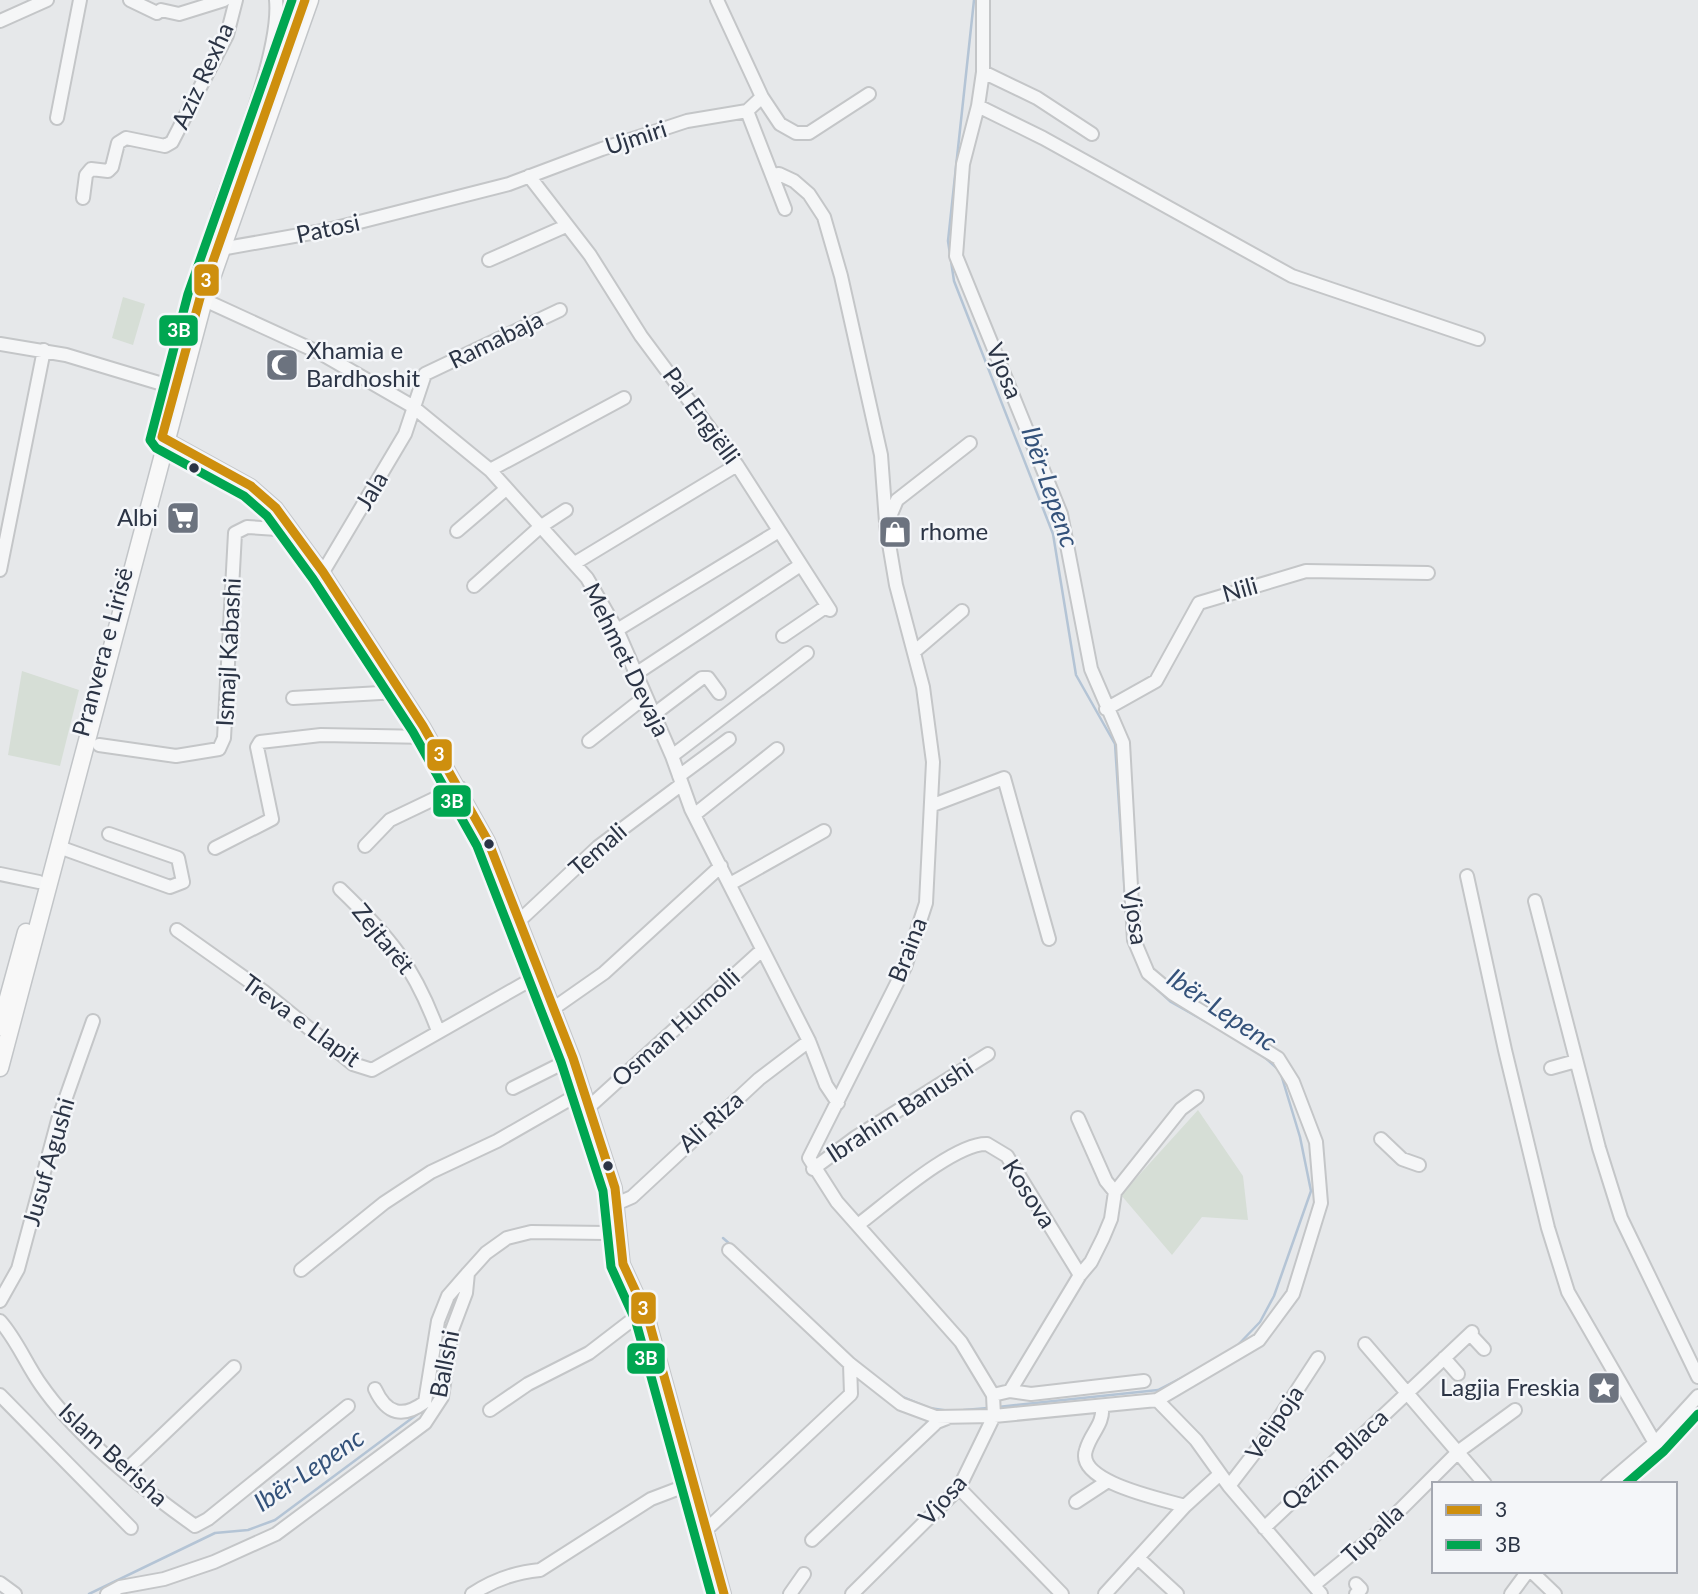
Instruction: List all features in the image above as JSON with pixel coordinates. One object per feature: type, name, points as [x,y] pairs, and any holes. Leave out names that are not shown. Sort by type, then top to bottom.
[{"type":"main road","name":"Pranvera e Lirisë","points":[[0,1068],[202,299],[226,222],[305,0]]},
{"type":"main road","name":"Pranvera e Lirisë","points":[[217,251],[310,0]]},
{"type":"main road","name":"Pranvera e Lirisë","points":[[0,1027],[164,439]]},
{"type":"street","points":[[3,16],[47,0]]},
{"type":"street","points":[[57,118],[80,0]]},
{"type":"street","points":[[130,0],[157,13],[161,10],[179,14],[225,0]]},
{"type":"street","name":"Aziz Rexha","points":[[83,198],[86,175],[90,169],[108,171],[118,143],[126,138],[165,146],[172,142],[227,35],[236,0]]},
{"type":"street","points":[[226,222],[218,211],[258,93],[277,13],[276,0]]},
{"type":"street","points":[[717,0],[762,97],[780,124],[796,133],[809,132],[869,94]]},
{"type":"street","name":"Vjosa","points":[[852,1594],[959,1488],[994,1416],[1157,1400],[1259,1340],[1293,1294],[1321,1203],[1316,1142],[1293,1082],[1278,1058],[1173,994],[1148,972],[1133,940],[1123,743],[1106,709],[1091,669],[1061,513],[956,256],[963,164],[978,106],[983,72],[983,0]]},
{"type":"street","points":[[983,72],[1037,98],[1092,134]]},
{"type":"street","points":[[762,97],[747,111],[785,209]]},
{"type":"street","points":[[978,106],[1043,138],[1292,276],[1478,339]]},
{"type":"street","name":"Ujmiri","points":[[529,176],[687,121],[747,111]]},
{"type":"street","name":"Braina","points":[[772,175],[779,174],[794,181],[809,194],[824,217],[841,276],[881,455],[886,526],[896,585],[923,687],[933,762],[933,805],[926,903],[905,967],[811,1152],[809,1158],[813,1169]]},
{"type":"street","name":"Patosi","points":[[217,251],[328,230],[440,203],[529,176]]},
{"type":"street","name":"Pal Engjëlli","points":[[529,176],[590,255],[641,336],[737,465],[829,608],[783,636]]},
{"type":"street","points":[[489,260],[566,226]]},
{"type":"street","name":"Mehmet Devaja","points":[[202,299],[322,354],[412,406],[490,470],[575,563],[598,594],[617,630],[672,756],[694,815],[809,1041],[826,1085],[838,1103]]},
{"type":"street","name":"Ramabaja","points":[[412,406],[425,374],[560,310]]},
{"type":"street","points":[[0,344],[44,350],[177,389]]},
{"type":"street","points":[[0,569],[44,350]]},
{"type":"street","points":[[490,470],[624,398]]},
{"type":"street","name":"Jala","points":[[323,572],[405,434],[412,406]]},
{"type":"street","points":[[164,439],[251,486],[276,508],[323,572],[429,737],[488,841],[573,1058],[615,1188],[623,1264],[646,1314],[724,1594]]},
{"type":"street","points":[[886,526],[897,500],[970,443]]},
{"type":"street","points":[[575,563],[737,465]]},
{"type":"street","points":[[457,531],[506,489]]},
{"type":"street","points":[[474,586],[540,527],[566,510]]},
{"type":"street","name":"Ismajl Kabashi","points":[[99,745],[176,756],[219,749],[224,738],[235,533],[247,527],[292,530]]},
{"type":"street","points":[[617,630],[779,531]]},
{"type":"street","points":[[635,675],[796,568]]},
{"type":"street","name":"Nili","points":[[1106,709],[1156,681],[1199,603],[1306,571],[1428,573]]},
{"type":"street","points":[[914,652],[962,611]]},
{"type":"street","points":[[672,756],[807,653]]},
{"type":"street","points":[[653,715],[702,678],[708,678],[714,683],[719,694]]},
{"type":"street","points":[[293,698],[398,692]]},
{"type":"street","points":[[589,741],[645,697]]},
{"type":"street","points":[[215,848],[272,818],[257,747],[260,742],[321,735],[429,737]]},
{"type":"street","name":"Temali","points":[[519,921],[598,847],[729,739]]},
{"type":"street","points":[[694,815],[777,749]]},
{"type":"street","points":[[933,805],[1004,778],[1049,939]]},
{"type":"street","points":[[365,846],[390,820],[459,787]]},
{"type":"street","points":[[730,884],[824,831]]},
{"type":"street","points":[[59,847],[170,887],[183,881],[178,858],[109,834]]},
{"type":"street","points":[[554,1008],[604,973],[721,866]]},
{"type":"street","points":[[0,874],[40,882]]},
{"type":"street","points":[[1467,876],[1514,1088],[1567,1292],[1655,1443]]},
{"type":"street","name":"Zejtarët","points":[[340,889],[379,927],[404,958],[425,997],[438,1031]]},
{"type":"street","points":[[1535,901],[1576,1061],[1621,1218],[1698,1377]]},
{"type":"street","name":"Treva e Llapit","points":[[177,930],[263,991],[353,1064],[372,1070],[539,975]]},
{"type":"street","name":"Osman Humolli","points":[[589,1107],[762,950]]},
{"type":"street","name":"Jusuf Agushi","points":[[0,1301],[18,1269],[58,1120],[93,1021]]},
{"type":"street","name":"Ali Riza","points":[[616,1207],[632,1197],[758,1079],[809,1041]]},
{"type":"street","name":"Ibrahim Banushi","points":[[813,1169],[856,1137],[988,1054]]},
{"type":"street","points":[[513,1088],[573,1058]]},
{"type":"street","points":[[1551,1068],[1576,1061]]},
{"type":"street","points":[[301,1270],[384,1203],[432,1172],[497,1141],[584,1091]]},
{"type":"street","points":[[1010,1391],[1080,1275],[1091,1262],[1111,1219],[1115,1192],[1181,1109],[1197,1097]]},
{"type":"street","points":[[1078,1118],[1105,1181],[1115,1192]]},
{"type":"street","points":[[1381,1139],[1402,1159],[1419,1165]]},
{"type":"street","name":"Kosova","points":[[859,1224],[935,1167],[968,1147],[987,1144],[1007,1156],[1080,1275]]},
{"type":"street","points":[[729,1250],[850,1364],[901,1404],[936,1417],[994,1416],[992,1398],[961,1342],[837,1202],[813,1169]]},
{"type":"street","points":[[375,1389],[393,1411],[411,1412],[425,1402],[438,1321],[448,1296],[496,1244],[531,1231],[619,1234]]},
{"type":"street","name":"Ballshi","points":[[107,1594],[120,1587],[164,1579],[214,1562],[276,1534],[425,1423],[442,1397],[452,1330],[466,1293],[468,1273]]},
{"type":"street","points":[[490,1410],[528,1384],[589,1353],[646,1314]]},
{"type":"street","name":"Islam Berisha","points":[[0,1321],[41,1386],[125,1471],[195,1526],[208,1519],[348,1406]]},
{"type":"street","name":"Qazim Bllaca","points":[[1264,1528],[1471,1333],[1484,1349]]},
{"type":"street","name":"Qazim Bllaca","points":[[1365,1345],[1483,1482]]},
{"type":"street","name":"Velipoja","points":[[1229,1486],[1266,1438],[1318,1358]]},
{"type":"street","points":[[1444,1358],[1458,1374]]},
{"type":"street","points":[[706,1530],[851,1394],[850,1364]]},
{"type":"street","points":[[125,1471],[234,1367]]},
{"type":"street","points":[[992,1398],[1010,1391],[1031,1394],[1144,1381]]},
{"type":"street","points":[[0,1395],[131,1528]]},
{"type":"street","points":[[1622,1479],[1698,1396]]},
{"type":"street","name":"Velipoja","points":[[1157,1400],[1196,1440],[1229,1486],[1318,1589]]},
{"type":"street","points":[[1102,1406],[1104,1419],[1086,1446],[1084,1461],[1108,1481],[1185,1506]]},
{"type":"street","points":[[1459,1451],[1515,1410]]},
{"type":"street","points":[[812,1540],[937,1422],[948,1418]]},
{"type":"street","points":[[962,1418],[978,1429],[978,1452]]},
{"type":"street","name":"Tupalla","points":[[1318,1589],[1459,1451]]},
{"type":"street","points":[[1105,1594],[1185,1506],[1220,1474]]},
{"type":"street","points":[[1076,1502],[1108,1481]]},
{"type":"street","points":[[472,1594],[484,1586],[524,1571],[540,1570],[651,1499],[693,1483]]},
{"type":"street","points":[[959,1488],[1062,1594]]},
{"type":"street","points":[[1138,1558],[1177,1594]]},
{"type":"street","points":[[1511,1594],[1527,1573]]},
{"type":"street","points":[[1531,1573],[1555,1594]]},
{"type":"street","points":[[790,1594],[804,1574]]},
{"type":"street","points":[[0,1583],[15,1594]]},
{"type":"shaded area","points":[[123,297],[145,304],[133,345],[112,338]]},
{"type":"shaded area","points":[[22,671],[79,690],[60,766],[8,755]]},
{"type":"shaded area","points":[[1198,1110],[1243,1176],[1248,1220],[1202,1217],[1172,1255],[1121,1195]]},
{"type":"waterway","name":"Ibër-Lepenc","points":[[974,0],[948,241],[954,281],[1053,534],[1076,675],[1115,744],[1128,940]]},
{"type":"waterway","name":"Ibër-Lepenc","points":[[1147,980],[1171,1002],[1219,1029]]},
{"type":"waterway","name":"Ibër-Lepenc","points":[[1235,1348],[1260,1322],[1274,1296],[1311,1191],[1300,1137],[1280,1071],[1261,1054]]},
{"type":"waterway","name":"Ibër-Lepenc","points":[[723,1238],[731,1245]]},
{"type":"waterway","name":"Ibër-Lepenc","points":[[998,1407],[1158,1390],[1187,1375]]},
{"type":"waterway","name":"Ibër-Lepenc","points":[[900,1396],[929,1408],[950,1411]]},
{"type":"waterway","name":"Ibër-Lepenc","points":[[89,1594],[215,1533],[248,1530],[275,1520],[427,1407]]},
{"type":"waterway","name":"Ibër-Lepenc","points":[[964,1410],[988,1408]]},
{"type":"transit line","name":"3B","points":[[292,0],[188,294],[150,440],[156,448],[244,496],[267,516],[313,579],[413,732],[477,846],[561,1062],[603,1191],[611,1267],[636,1322],[711,1594]]},
{"type":"transit line","name":"3","points":[[305,0],[200,298],[162,437],[251,486],[276,508],[323,572],[423,726],[488,841],[573,1058],[615,1188],[623,1264],[648,1318],[724,1594]]},
{"type":"transit line","name":"3B","points":[[1628,1482],[1664,1451],[1698,1414]]},
{"type":"place","name":"Xhamia e Bardhoshit","points":[[282,365]]},
{"type":"place","name":"Albi","points":[[183,518]]},
{"type":"place","name":"rhome","points":[[895,532]]},
{"type":"place","name":"Lagjia Freskia","points":[[1604,1388]]}]
